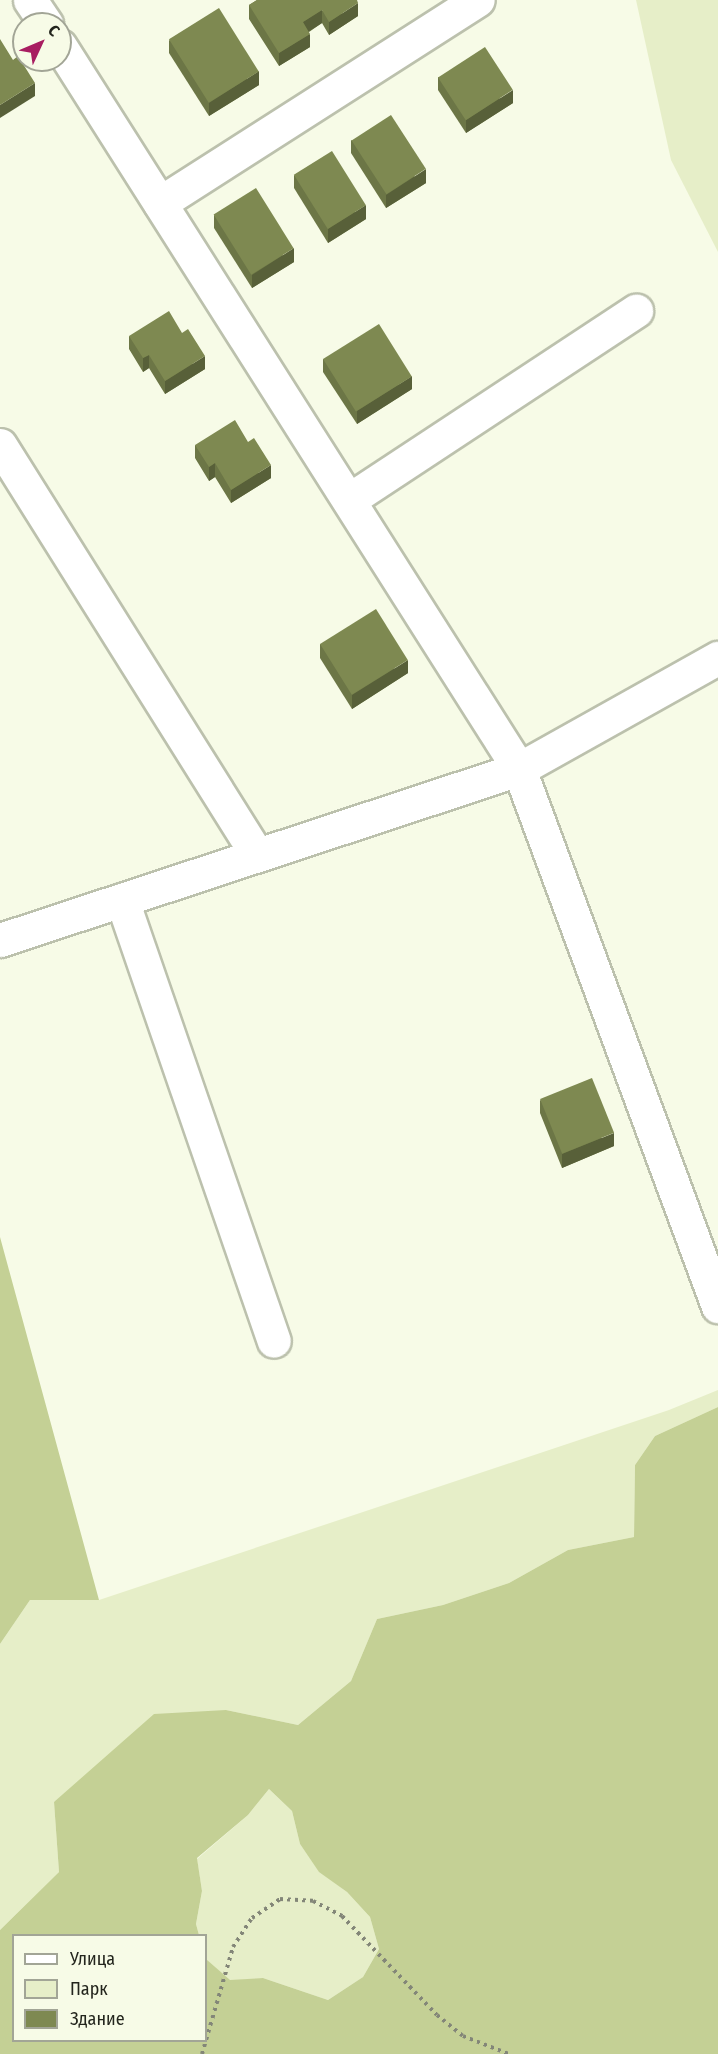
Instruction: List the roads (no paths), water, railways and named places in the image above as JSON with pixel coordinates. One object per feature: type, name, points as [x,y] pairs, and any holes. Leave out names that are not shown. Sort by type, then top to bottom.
[{"type":"street","points":[[160,203],[478,0]]},
{"type":"street","points":[[72,65],[519,768],[718,1306]]},
{"type":"street","points":[[349,501],[636,311]]},
{"type":"street","points":[[0,445],[257,855]]},
{"type":"street","points":[[0,940],[519,768],[718,658]]},
{"type":"street","points":[[122,900],[274,1341]]}]
